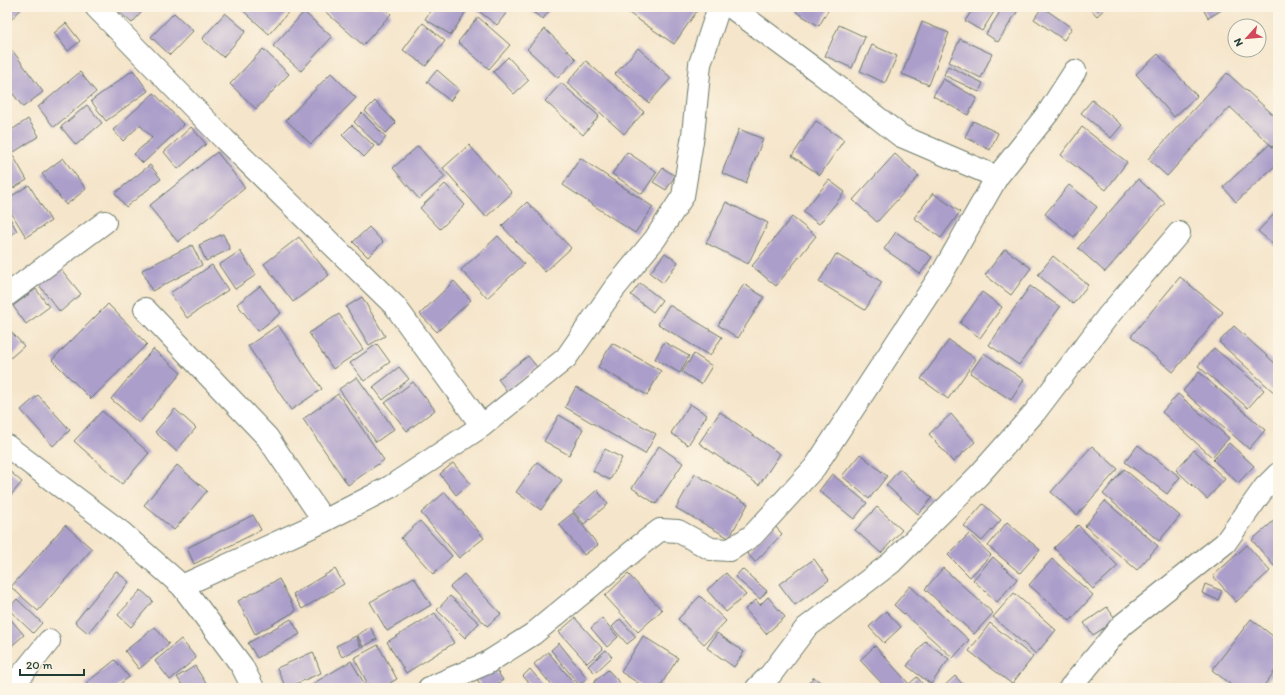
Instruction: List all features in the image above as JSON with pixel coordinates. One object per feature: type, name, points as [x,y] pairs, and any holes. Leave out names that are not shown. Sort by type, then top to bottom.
[{"type":"street","points":[[96,7],[225,140],[395,306],[482,426]]},
{"type":"street","points":[[182,586],[324,521],[390,487],[482,426],[566,358],[614,289],[655,239],[683,196],[693,135],[700,64],[720,7]]},
{"type":"street","points":[[731,7],[902,136],[997,177]]},
{"type":"street","points":[[429,688],[487,663],[533,634],[660,530],[678,531],[711,549],[730,550],[753,535],[814,467],[944,270],[997,177],[1048,113],[1075,71]]},
{"type":"street","points":[[7,295],[105,222]]},
{"type":"street","points":[[757,688],[771,674],[806,628],[891,563],[978,476],[1035,412],[1108,316],[1179,234]]},
{"type":"street","points":[[145,308],[267,436],[324,521]]},
{"type":"street","points":[[7,446],[121,532],[182,586],[242,666],[254,688]]},
{"type":"street","points":[[1070,688],[1122,625],[1225,543],[1274,484]]},
{"type":"street","points":[[11,688],[49,641]]},
{"type":"building","points":[[7,7],[23,7],[7,24]]},
{"type":"building","points":[[113,7],[146,7],[132,23]]},
{"type":"building","points":[[239,7],[293,7],[269,34]]},
{"type":"building","points":[[320,7],[383,7],[391,14],[363,45]]},
{"type":"building","points":[[433,7],[462,7],[467,10],[451,35],[425,19]]},
{"type":"building","points":[[473,7],[511,7],[497,25]]},
{"type":"building","points":[[525,7],[552,7],[543,19]]},
{"type":"building","points":[[620,7],[691,7],[697,11],[674,44]]},
{"type":"building","points":[[799,7],[830,7],[819,26],[796,12]]},
{"type":"building","points":[[974,7],[997,7],[982,31],[965,21]]},
{"type":"building","points":[[1003,7],[1020,7],[998,42],[986,34]]},
{"type":"building","points":[[1042,7],[1072,28],[1064,40],[1034,19]]},
{"type":"building","points":[[1089,7],[1107,7],[1097,16]]},
{"type":"building","points":[[1202,7],[1227,7],[1208,18]]},
{"type":"building","points":[[304,12],[332,37],[301,71],[273,46]]},
{"type":"building","points":[[174,13],[193,31],[170,55],[151,37]]},
{"type":"building","points":[[225,13],[246,31],[223,57],[202,39]]},
{"type":"building","points":[[478,17],[510,45],[489,69],[458,42]]},
{"type":"building","points":[[922,22],[949,33],[929,85],[902,74]]},
{"type":"building","points":[[66,23],[80,41],[68,51],[54,33]]},
{"type":"building","points":[[423,23],[445,41],[426,66],[403,50]]},
{"type":"building","points":[[839,25],[865,37],[852,68],[825,56]]},
{"type":"building","points":[[545,29],[576,59],[558,78],[527,49]]},
{"type":"building","points":[[960,39],[992,54],[981,78],[949,62]]},
{"type":"building","points":[[872,45],[897,56],[885,83],[860,71]]},
{"type":"building","points":[[638,48],[671,78],[649,103],[615,74]]},
{"type":"building","points":[[263,49],[289,74],[256,109],[230,84]]},
{"type":"building","points":[[12,50],[43,92],[23,107],[7,86],[7,53]]},
{"type":"building","points":[[1158,54],[1197,96],[1174,117],[1136,74]]},
{"type":"building","points":[[508,57],[529,80],[514,94],[493,72]]},
{"type":"building","points":[[586,61],[644,112],[624,134],[567,83]]},
{"type":"building","points":[[948,66],[983,83],[979,92],[944,75]]},
{"type":"building","points":[[133,70],[148,91],[106,121],[91,101]]},
{"type":"building","points":[[437,70],[459,89],[450,101],[427,82]]},
{"type":"building","points":[[80,72],[96,92],[54,127],[38,107]]},
{"type":"building","points":[[331,73],[356,98],[311,144],[286,120]]},
{"type":"building","points":[[1227,73],[1278,119],[1278,152],[1230,107],[1167,176],[1148,159]]},
{"type":"building","points":[[943,79],[977,98],[968,115],[933,96]]},
{"type":"building","points":[[561,83],[599,116],[583,135],[545,101]]},
{"type":"building","points":[[154,93],[184,125],[143,163],[134,154],[152,138],[140,125],[123,141],[113,130]]},
{"type":"building","points":[[1092,100],[1122,125],[1111,138],[1081,113]]},
{"type":"building","points":[[375,101],[396,123],[386,133],[365,111]]},
{"type":"building","points":[[87,105],[102,123],[76,145],[61,127]]},
{"type":"building","points":[[362,113],[386,137],[379,146],[354,122]]},
{"type":"building","points":[[28,119],[39,136],[14,152],[7,140],[7,133]]},
{"type":"building","points":[[816,121],[844,140],[820,175],[792,156]]},
{"type":"building","points":[[973,121],[998,133],[990,150],[965,137]]},
{"type":"building","points":[[352,125],[374,146],[364,157],[342,135]]},
{"type":"building","points":[[191,127],[206,144],[178,169],[164,152]]},
{"type":"building","points":[[1082,127],[1127,162],[1106,190],[1061,155]]},
{"type":"building","points":[[739,129],[763,139],[746,183],[722,173]]},
{"type":"building","points":[[1270,144],[1278,153],[1278,163],[1236,202],[1223,187]]},
{"type":"building","points":[[7,145],[27,180],[7,192]]},
{"type":"building","points":[[469,145],[512,193],[486,217],[443,168]]},
{"type":"building","points":[[418,146],[445,177],[419,199],[393,168]]},
{"type":"building","points":[[217,152],[245,188],[178,242],[149,206]]},
{"type":"building","points":[[627,152],[657,172],[642,194],[612,174]]},
{"type":"building","points":[[895,154],[919,176],[877,222],[853,200]]},
{"type":"building","points":[[63,158],[86,189],[66,205],[42,174]]},
{"type":"building","points":[[580,158],[653,207],[635,233],[563,185]]},
{"type":"building","points":[[150,165],[161,179],[126,207],[115,193]]},
{"type":"building","points":[[663,168],[675,176],[666,190],[653,182]]},
{"type":"building","points":[[1138,179],[1165,203],[1105,272],[1078,248]]},
{"type":"building","points":[[829,180],[845,192],[819,224],[803,212]]},
{"type":"building","points":[[445,184],[465,205],[440,229],[420,208]]},
{"type":"building","points":[[29,185],[51,221],[26,237],[7,206],[7,199]]},
{"type":"building","points":[[1069,185],[1097,207],[1074,237],[1045,214]]},
{"type":"building","points":[[933,193],[960,212],[941,238],[914,218]]},
{"type":"building","points":[[527,202],[571,248],[545,272],[502,226]]},
{"type":"building","points":[[726,202],[768,223],[748,264],[706,243]]},
{"type":"building","points":[[1278,210],[1278,245],[1276,247],[1258,231]]},
{"type":"building","points":[[7,213],[17,231],[7,237]]},
{"type":"building","points":[[792,217],[816,236],[776,286],[752,266]]},
{"type":"building","points":[[369,227],[383,242],[368,257],[353,242]]},
{"type":"building","points":[[896,232],[932,257],[920,274],[884,249]]},
{"type":"building","points":[[223,234],[230,249],[206,261],[199,245]]},
{"type":"building","points":[[498,236],[524,264],[487,298],[461,270]]},
{"type":"building","points":[[299,237],[329,275],[293,302],[264,264]]},
{"type":"building","points":[[192,245],[202,265],[152,291],[142,270]]},
{"type":"building","points":[[1005,249],[1031,268],[1011,295],[985,275]]},
{"type":"building","points":[[240,251],[256,275],[235,289],[219,265]]},
{"type":"building","points":[[665,253],[678,262],[663,283],[650,273]]},
{"type":"building","points":[[836,254],[882,282],[865,310],[819,282]]},
{"type":"building","points":[[1053,256],[1088,285],[1073,304],[1038,275]]},
{"type":"building","points":[[212,265],[228,290],[187,318],[170,293]]},
{"type":"building","points":[[60,268],[81,294],[60,312],[39,285]]},
{"type":"building","points":[[1180,277],[1223,312],[1173,372],[1131,336]]},
{"type":"building","points":[[454,281],[471,300],[437,332],[420,314]]},
{"type":"building","points":[[640,283],[662,300],[653,312],[631,295]]},
{"type":"building","points":[[744,284],[764,297],[738,338],[718,325]]},
{"type":"building","points":[[260,286],[281,313],[258,331],[237,304]]},
{"type":"building","points":[[1030,286],[1060,307],[1019,365],[989,345]]},
{"type":"building","points":[[36,289],[49,307],[26,324],[13,306]]},
{"type":"building","points":[[982,292],[1002,307],[980,338],[960,323]]},
{"type":"building","points":[[362,297],[385,336],[369,345],[346,307]]},
{"type":"building","points":[[108,304],[147,344],[91,399],[52,360]]},
{"type":"building","points":[[669,305],[722,337],[710,356],[658,324]]},
{"type":"building","points":[[339,314],[363,349],[333,369],[309,333]]},
{"type":"building","points":[[278,325],[322,389],[291,410],[248,346]]},
{"type":"building","points":[[1234,326],[1278,366],[1278,396],[1219,342]]},
{"type":"building","points":[[7,327],[24,346],[7,361]]},
{"type":"building","points":[[949,340],[976,359],[948,399],[921,379]]},
{"type":"building","points":[[664,342],[689,356],[680,373],[655,359]]},
{"type":"building","points":[[612,343],[661,371],[647,395],[598,367]]},
{"type":"building","points":[[377,344],[390,362],[364,381],[350,363]]},
{"type":"building","points":[[1214,348],[1264,390],[1248,408],[1198,366]]},
{"type":"building","points":[[153,349],[181,373],[139,423],[111,399]]},
{"type":"building","points":[[984,353],[1024,380],[1011,400],[970,373]]},
{"type":"building","points":[[694,354],[712,366],[701,384],[682,372]]},
{"type":"building","points":[[528,356],[537,367],[507,391],[498,379]]},
{"type":"building","points":[[399,367],[409,379],[383,400],[373,387]]},
{"type":"building","points":[[1199,372],[1265,430],[1249,449],[1183,391]]},
{"type":"building","points":[[357,377],[394,429],[376,442],[339,389]]},
{"type":"building","points":[[413,382],[435,410],[407,431],[385,403]]},
{"type":"building","points":[[576,387],[656,434],[645,454],[565,407]]},
{"type":"building","points":[[338,394],[384,460],[348,485],[303,419]]},
{"type":"building","points":[[1178,394],[1229,438],[1212,457],[1162,412]]},
{"type":"building","points":[[38,395],[70,430],[53,446],[21,410]]},
{"type":"building","points":[[690,404],[707,415],[688,445],[671,433]]},
{"type":"building","points":[[175,409],[196,428],[176,451],[155,432]]},
{"type":"building","points":[[102,411],[149,453],[122,484],[74,441]]},
{"type":"building","points":[[720,412],[780,454],[759,485],[699,443]]},
{"type":"building","points":[[951,414],[975,442],[953,462],[929,434]]},
{"type":"building","points":[[559,415],[583,429],[569,455],[544,441]]},
{"type":"building","points":[[1229,443],[1254,466],[1238,483],[1213,460]]},
{"type":"building","points":[[1138,445],[1180,477],[1167,494],[1125,462]]},
{"type":"building","points":[[659,446],[683,463],[656,504],[632,488]]},
{"type":"building","points":[[1092,446],[1118,469],[1077,515],[1051,492]]},
{"type":"building","points":[[605,449],[622,458],[610,480],[593,471]]},
{"type":"building","points":[[1194,450],[1225,479],[1207,499],[1176,470]]},
{"type":"building","points":[[860,454],[887,476],[869,499],[842,476]]},
{"type":"building","points":[[537,462],[562,480],[541,510],[516,492]]},
{"type":"building","points":[[453,463],[470,483],[456,495],[440,474]]},
{"type":"building","points":[[177,465],[207,491],[174,530],[144,505]]},
{"type":"building","points":[[7,469],[22,482],[11,495],[7,492]]},
{"type":"building","points":[[900,469],[932,498],[918,514],[886,485]]},
{"type":"building","points":[[1124,469],[1180,516],[1159,541],[1103,494]]},
{"type":"building","points":[[695,474],[748,504],[729,538],[676,508]]},
{"type":"building","points":[[832,474],[867,503],[854,519],[819,491]]},
{"type":"building","points":[[597,490],[608,504],[584,524],[573,511]]},
{"type":"building","points":[[445,492],[484,538],[459,558],[421,513]]},
{"type":"building","points":[[1105,501],[1158,546],[1137,570],[1085,526]]},
{"type":"building","points":[[983,504],[1001,520],[982,541],[964,526]]},
{"type":"building","points":[[877,507],[902,530],[881,553],[855,530]]},
{"type":"building","points":[[573,513],[598,545],[584,555],[559,524]]},
{"type":"building","points":[[253,515],[261,530],[194,564],[187,548]]},
{"type":"building","points":[[1277,518],[1278,563],[1274,566],[1252,540]]},
{"type":"building","points":[[420,521],[452,556],[433,574],[401,538]]},
{"type":"building","points":[[1007,522],[1040,550],[1020,573],[988,546]]},
{"type":"building","points":[[65,525],[92,549],[38,611],[11,587]]},
{"type":"building","points":[[774,525],[782,534],[755,562],[747,553]]},
{"type":"building","points":[[1078,525],[1118,566],[1093,589],[1054,548]]},
{"type":"building","points":[[969,534],[991,555],[970,577],[948,555]]},
{"type":"building","points":[[1247,545],[1270,571],[1236,602],[1213,576]]},
{"type":"building","points":[[993,557],[1017,579],[997,602],[973,580]]},
{"type":"building","points":[[814,559],[829,580],[795,605],[779,584]]},
{"type":"building","points":[[1052,559],[1093,595],[1070,621],[1029,585]]},
{"type":"building","points":[[943,568],[993,613],[974,634],[925,589]]},
{"type":"building","points":[[335,569],[344,584],[302,609],[293,594]]},
{"type":"building","points":[[742,569],[767,591],[760,599],[735,577]]},
{"type":"building","points":[[116,571],[129,582],[88,633],[75,622]]},
{"type":"building","points":[[726,573],[746,595],[726,612],[707,590]]},
{"type":"building","points":[[464,574],[501,614],[487,626],[450,587]]},
{"type":"building","points":[[628,574],[662,610],[638,632],[605,596]]},
{"type":"building","points":[[414,577],[431,605],[387,631],[370,602]]},
{"type":"building","points":[[279,579],[296,611],[255,634],[238,601]]},
{"type":"building","points":[[1205,584],[1222,591],[1218,600],[1202,593]]},
{"type":"building","points":[[910,586],[969,640],[953,658],[894,605]]},
{"type":"building","points":[[141,590],[153,601],[131,627],[118,615]]},
{"type":"building","points":[[1014,593],[1056,630],[1036,654],[993,617]]},
{"type":"building","points":[[450,596],[479,623],[465,638],[437,610]]},
{"type":"building","points":[[700,596],[726,621],[704,644],[678,619]]},
{"type":"building","points":[[768,597],[785,617],[766,634],[745,609],[756,600],[760,605]]},
{"type":"building","points":[[17,599],[42,623],[33,633],[8,609]]},
{"type":"building","points":[[1107,607],[1116,620],[1093,635],[1084,623]]},
{"type":"building","points":[[886,611],[901,627],[884,643],[869,627]]},
{"type":"building","points":[[435,613],[454,643],[406,673],[387,642]]},
{"type":"building","points":[[7,615],[24,635],[7,650]]},
{"type":"building","points":[[575,618],[603,649],[587,663],[559,632]]},
{"type":"building","points":[[602,618],[618,637],[607,647],[591,628]]},
{"type":"building","points":[[291,619],[300,634],[257,658],[248,643]]},
{"type":"building","points":[[620,619],[636,637],[627,644],[612,627]]},
{"type":"building","points":[[1251,619],[1278,640],[1278,667],[1262,688],[1235,688],[1212,670]]},
{"type":"building","points":[[990,623],[1033,657],[1012,684],[969,651]]},
{"type":"building","points":[[155,627],[169,644],[139,669],[125,651]]},
{"type":"building","points":[[370,627],[377,639],[363,647],[357,635]]},
{"type":"building","points":[[717,633],[744,652],[734,667],[707,648]]},
{"type":"building","points":[[356,636],[361,647],[342,657],[336,646]]},
{"type":"building","points":[[643,636],[678,658],[659,688],[646,688],[621,672]]},
{"type":"building","points":[[181,639],[196,658],[170,680],[155,661]]},
{"type":"building","points":[[925,641],[949,659],[931,684],[907,666]]},
{"type":"building","points":[[559,643],[587,678],[579,685],[551,650]]},
{"type":"building","points":[[378,645],[397,679],[381,688],[370,688],[354,658]]},
{"type":"building","points":[[875,646],[909,684],[917,677],[926,688],[886,688],[860,660]]},
{"type":"building","points":[[606,650],[612,657],[595,673],[588,666]]},
{"type":"building","points":[[313,652],[321,673],[286,688],[277,668]]},
{"type":"building","points":[[548,652],[576,685],[573,688],[554,688],[534,664]]},
{"type":"building","points":[[115,660],[129,677],[115,688],[88,688],[85,684]]},
{"type":"building","points":[[351,661],[367,688],[317,688],[314,683]]},
{"type":"building","points":[[195,666],[207,685],[203,688],[184,688],[177,677]]},
{"type":"building","points":[[494,667],[503,680],[491,688],[483,688],[476,678]]},
{"type":"building","points":[[530,669],[546,688],[534,688],[523,676]]},
{"type":"building","points":[[608,670],[620,683],[614,688],[599,688],[594,682]]},
{"type":"building","points":[[955,676],[966,688],[942,688]]},
{"type":"building","points":[[814,677],[827,688],[804,688]]}]
